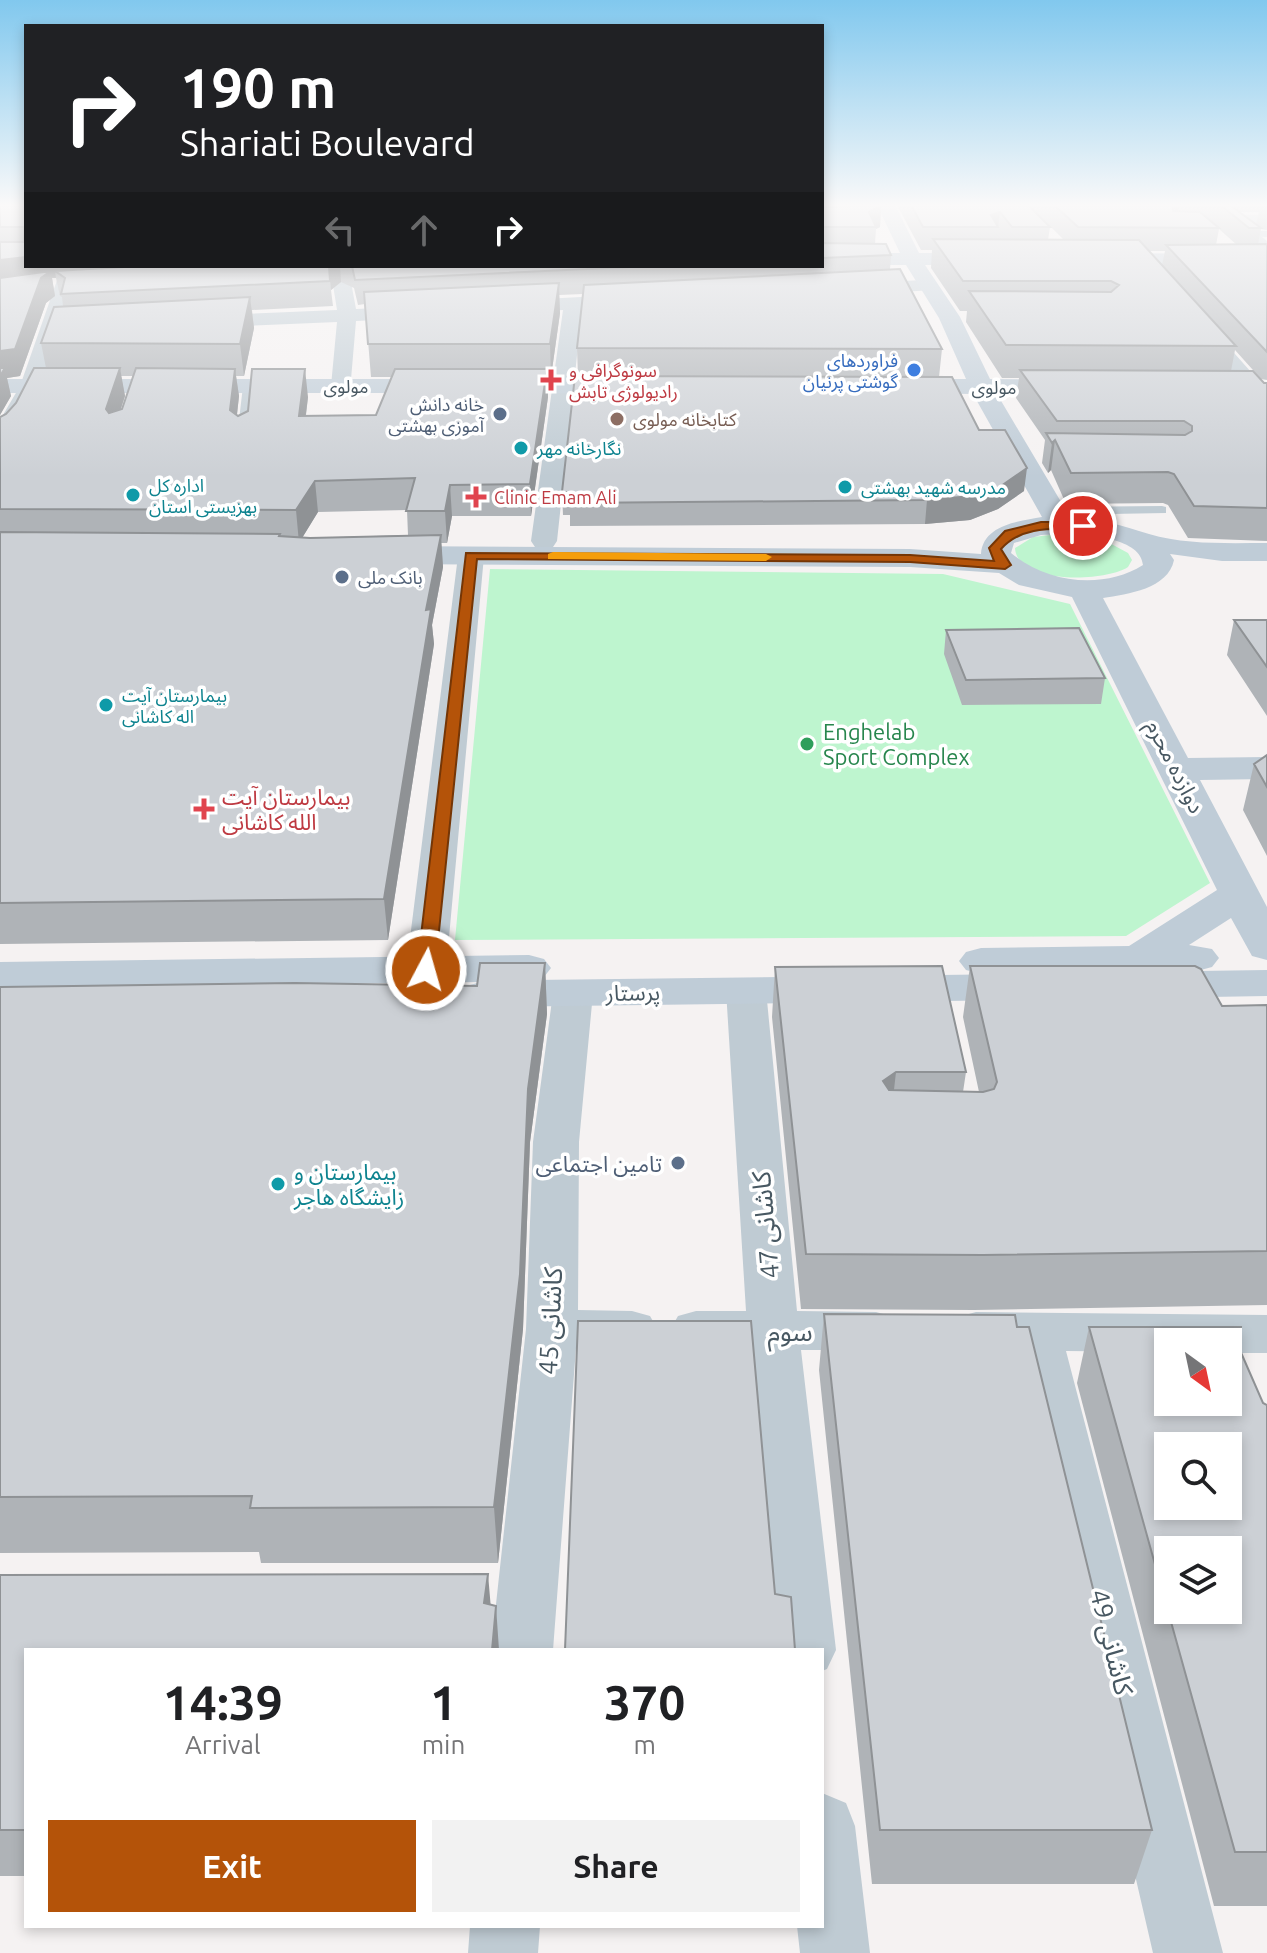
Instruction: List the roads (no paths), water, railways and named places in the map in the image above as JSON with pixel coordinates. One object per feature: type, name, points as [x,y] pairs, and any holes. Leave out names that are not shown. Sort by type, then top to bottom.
[{"type":"main road","points":[[934,294],[957,317],[981,386],[1026,456],[1057,518]]},
{"type":"main road","name":"مولوی","points":[[0,386],[134,392],[248,386],[652,386]]},
{"type":"main road","name":"مولوی","points":[[871,386],[1102,388]]},
{"type":"main road","points":[[1224,389],[1263,394]]},
{"type":"main road","points":[[1267,552],[1222,552],[1141,542],[1105,529],[1057,518],[1023,529],[1002,553],[910,558],[471,556],[359,548],[544,541],[921,543],[1002,553],[1032,579],[1082,587],[1114,586],[1148,577],[1267,569]]},
{"type":"main road","points":[[1141,542],[1159,560],[1157,569],[1148,577]]},
{"type":"main road","name":"دوازده محرم","points":[[1082,587],[1267,947]]},
{"type":"main road","points":[[1178,769],[1267,768]]},
{"type":"main road","points":[[1239,1023],[1146,972],[1241,893]]},
{"type":"main road","name":"پرستار","points":[[0,1001],[746,990],[946,1002],[1267,957]]},
{"type":"main road","name":"پرستار","points":[[0,975],[426,970],[1146,972],[1267,983]]},
{"type":"street","points":[[0,440],[31,386],[58,329],[69,294]]},
{"type":"street","points":[[341,294],[347,315],[342,386]]},
{"type":"street","points":[[483,308],[652,299]]},
{"type":"street","points":[[544,541],[573,304]]},
{"type":"street","points":[[1183,307],[1263,394]]},
{"type":"street","points":[[175,323],[437,311]]},
{"type":"street","points":[[426,970],[471,556]]},
{"type":"street","name":"کاشانی 47","points":[[746,990],[773,1330],[805,1648]]},
{"type":"street","name":"کاشانی 45","points":[[521,1648],[501,1592],[552,1329],[556,1142],[573,993]]},
{"type":"street","name":"سوم","points":[[552,1329],[1035,1332],[1244,1347]]},
{"type":"street","name":"کاشانی 49","points":[[1035,1332],[1188,1953]]},
{"type":"street","points":[[824,1846],[835,1953]]},
{"type":"street","points":[[503,1953],[505,1928]]},
{"type":"lane","points":[[243,440],[248,386]]},
{"type":"lane","points":[[1057,518],[1162,510]]},
{"type":"place","name":"فراوردهای گوشتی پرنیان","points":[[914,370]]},
{"type":"place","name":"سونوگرافی و رادیولوژی تابش","points":[[551,380]]},
{"type":"place","name":"خانه دانش آموزی بهشتی","points":[[500,414]]},
{"type":"place","name":"کتابخانه مولوی","points":[[617,419]]},
{"type":"place","name":"نگارخانه مهر","points":[[521,448]]},
{"type":"place","name":"مدرسه شهید بهشتی","points":[[845,487]]},
{"type":"place","name":"اداره کل بهزیستی استان","points":[[133,495]]},
{"type":"place","name":"Clinic Emam Ali","points":[[476,497]]},
{"type":"place","name":"بانک ملی","points":[[342,577]]},
{"type":"place","name":"بیمارستان آیت اله کاشانی","points":[[106,705]]},
{"type":"place","name":"Enghelab Sport Complex","points":[[807,744]]},
{"type":"place","name":"بیمارستان آیت الله کاشانی","points":[[204,809]]},
{"type":"place","name":"تامین اجتماعی","points":[[678,1163]]},
{"type":"place","name":"بیمارستان و زایشگاه هاجر","points":[[278,1184]]}]
